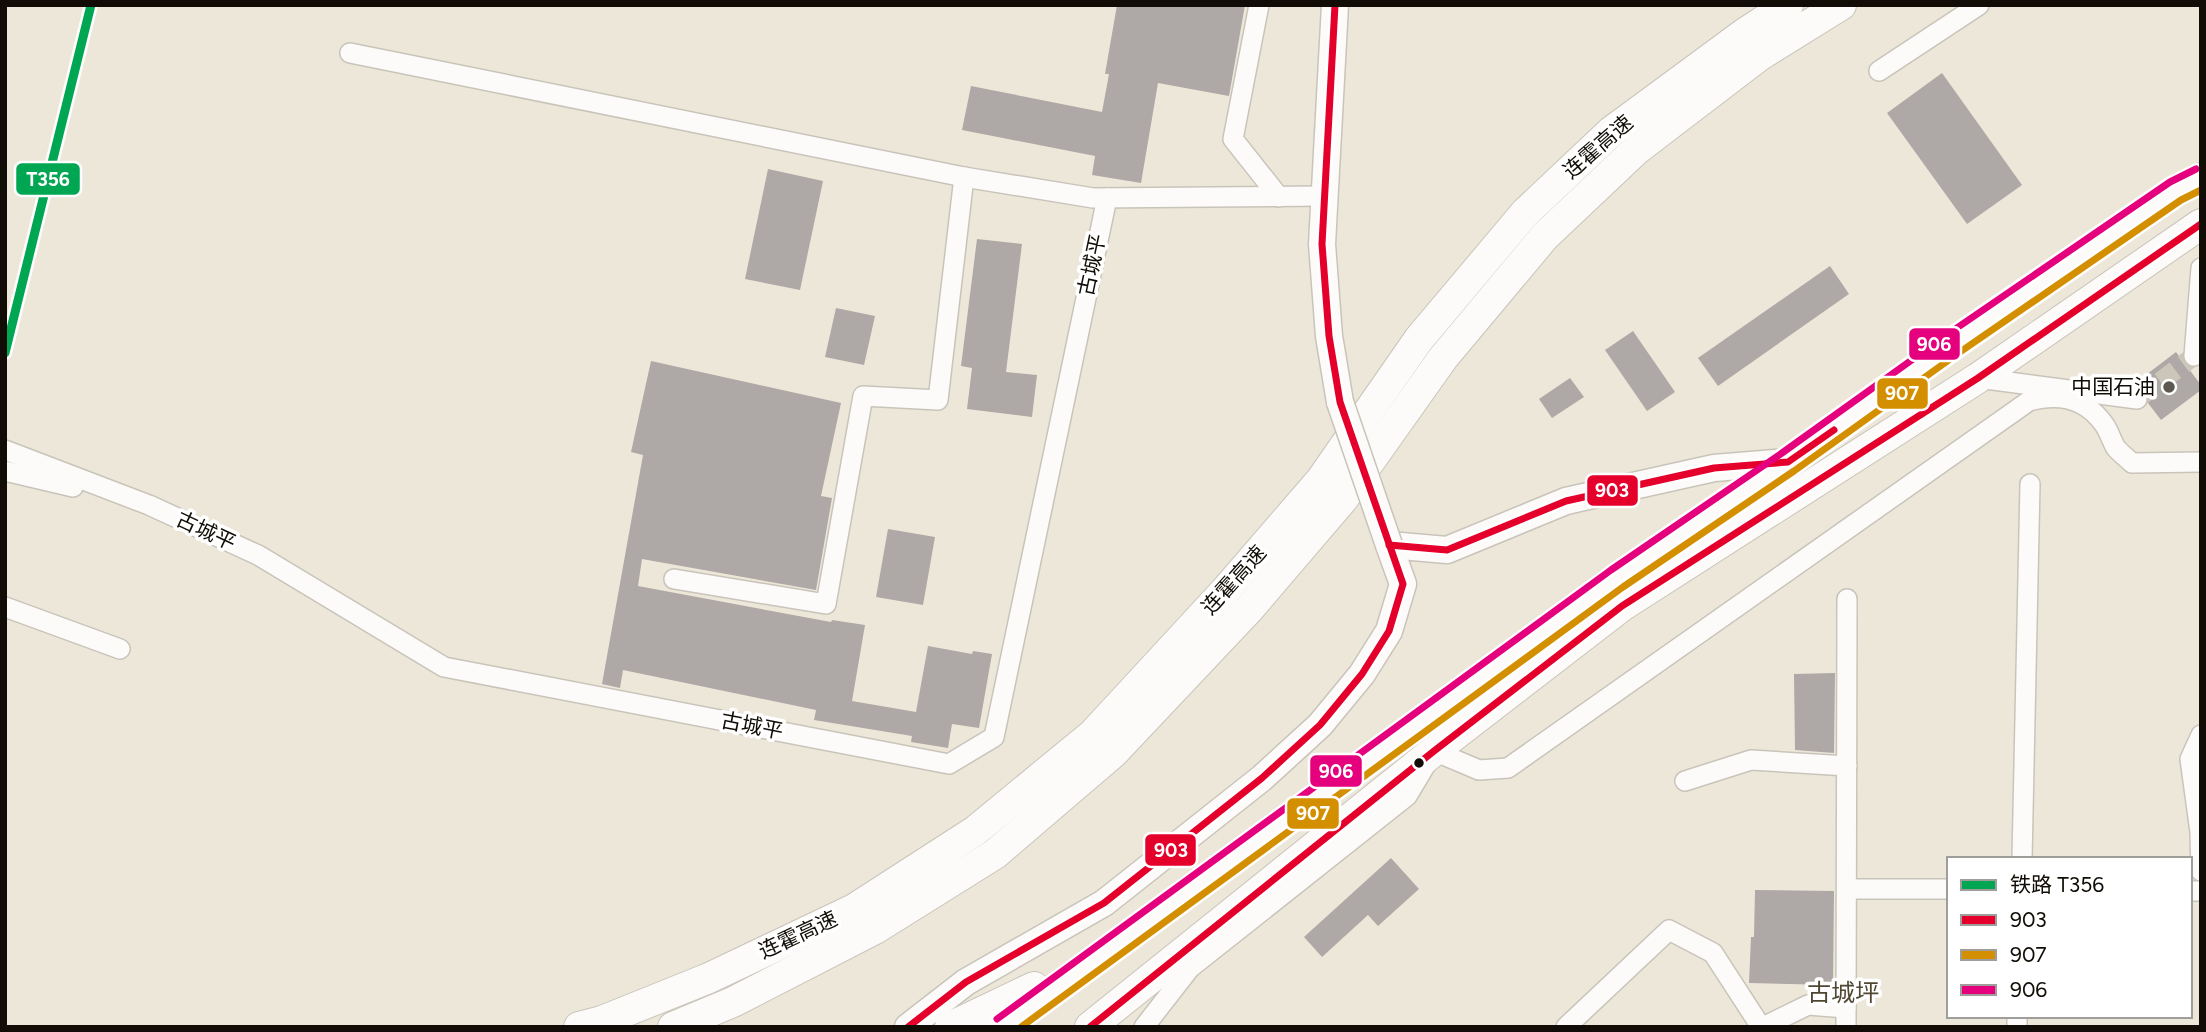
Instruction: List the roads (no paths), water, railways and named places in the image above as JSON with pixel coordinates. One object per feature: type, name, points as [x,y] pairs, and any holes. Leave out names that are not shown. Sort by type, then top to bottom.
[{"type":"highway","name":"连霍高速","points":[[579,1027],[602,1021],[709,978],[854,909],[975,831],[1093,734],[1226,590],[1321,480],[1419,339],[1525,213],[1612,131],[1745,33],[1788,5]]},
{"type":"highway","name":"连霍高速","points":[[673,1027],[733,1002],[875,929],[995,854],[1104,760],[1249,609],[1343,499],[1443,358],[1545,236],[1636,150],[1759,56],[1842,5]]},
{"type":"highway","points":[[1003,1027],[1617,578],[2176,191],[2201,177]]},
{"type":"highway","points":[[1091,1026],[1434,751],[1622,606],[1978,377],[2201,224]]},
{"type":"highway","points":[[950,1027],[1100,956]]},
{"type":"main road","points":[[908,1027],[966,982],[1104,903],[1262,778],[1320,725],[1362,674],[1389,631],[1403,584],[1340,402],[1329,335],[1322,244],[1335,5]]},
{"type":"main road","points":[[1390,545],[1447,550],[1566,501],[1714,468],[1788,462]]},
{"type":"street","points":[[1259,5],[1233,139],[1279,197]]},
{"type":"street","points":[[1880,71],[1979,5]]},
{"type":"street","points":[[350,53],[964,177],[1093,198],[1325,196]]},
{"type":"street","points":[[674,579],[826,604],[863,396],[938,400],[964,177]]},
{"type":"street","name":"古城平","points":[[5,450],[149,505],[258,555],[444,667],[949,764],[995,737],[1107,198]]},
{"type":"street","points":[[2194,356],[2201,268]]},
{"type":"street","points":[[1978,377],[2137,399]]},
{"type":"street","points":[[1144,1027],[1190,968],[1407,796],[1434,751],[1479,770],[1508,768],[2029,401],[2046,396],[2080,402],[2094,412],[2105,425],[2116,448],[2132,463],[2201,462]]},
{"type":"street","points":[[5,471],[149,505]]},
{"type":"street","points":[[2022,857],[2029,484]]},
{"type":"street","points":[[1566,1027],[1670,930],[1713,953],[1762,1027],[1808,1005],[1846,1017],[1847,599]]},
{"type":"street","points":[[5,607],[120,649]]},
{"type":"street","points":[[2201,734],[2190,759],[2200,832],[2201,871]]},
{"type":"street","points":[[1685,781],[1751,760],[1847,766]]},
{"type":"street","points":[[1847,889],[1947,889]]},
{"type":"tunnel","points":[[2137,399],[2194,356]]},
{"type":"rail line","name":"T356","points":[[5,353],[91,5]]},
{"type":"place","name":"中国石油","points":[[2169,387]]},
{"type":"district","name":"古城坪","points":[[1843,993]]}]
